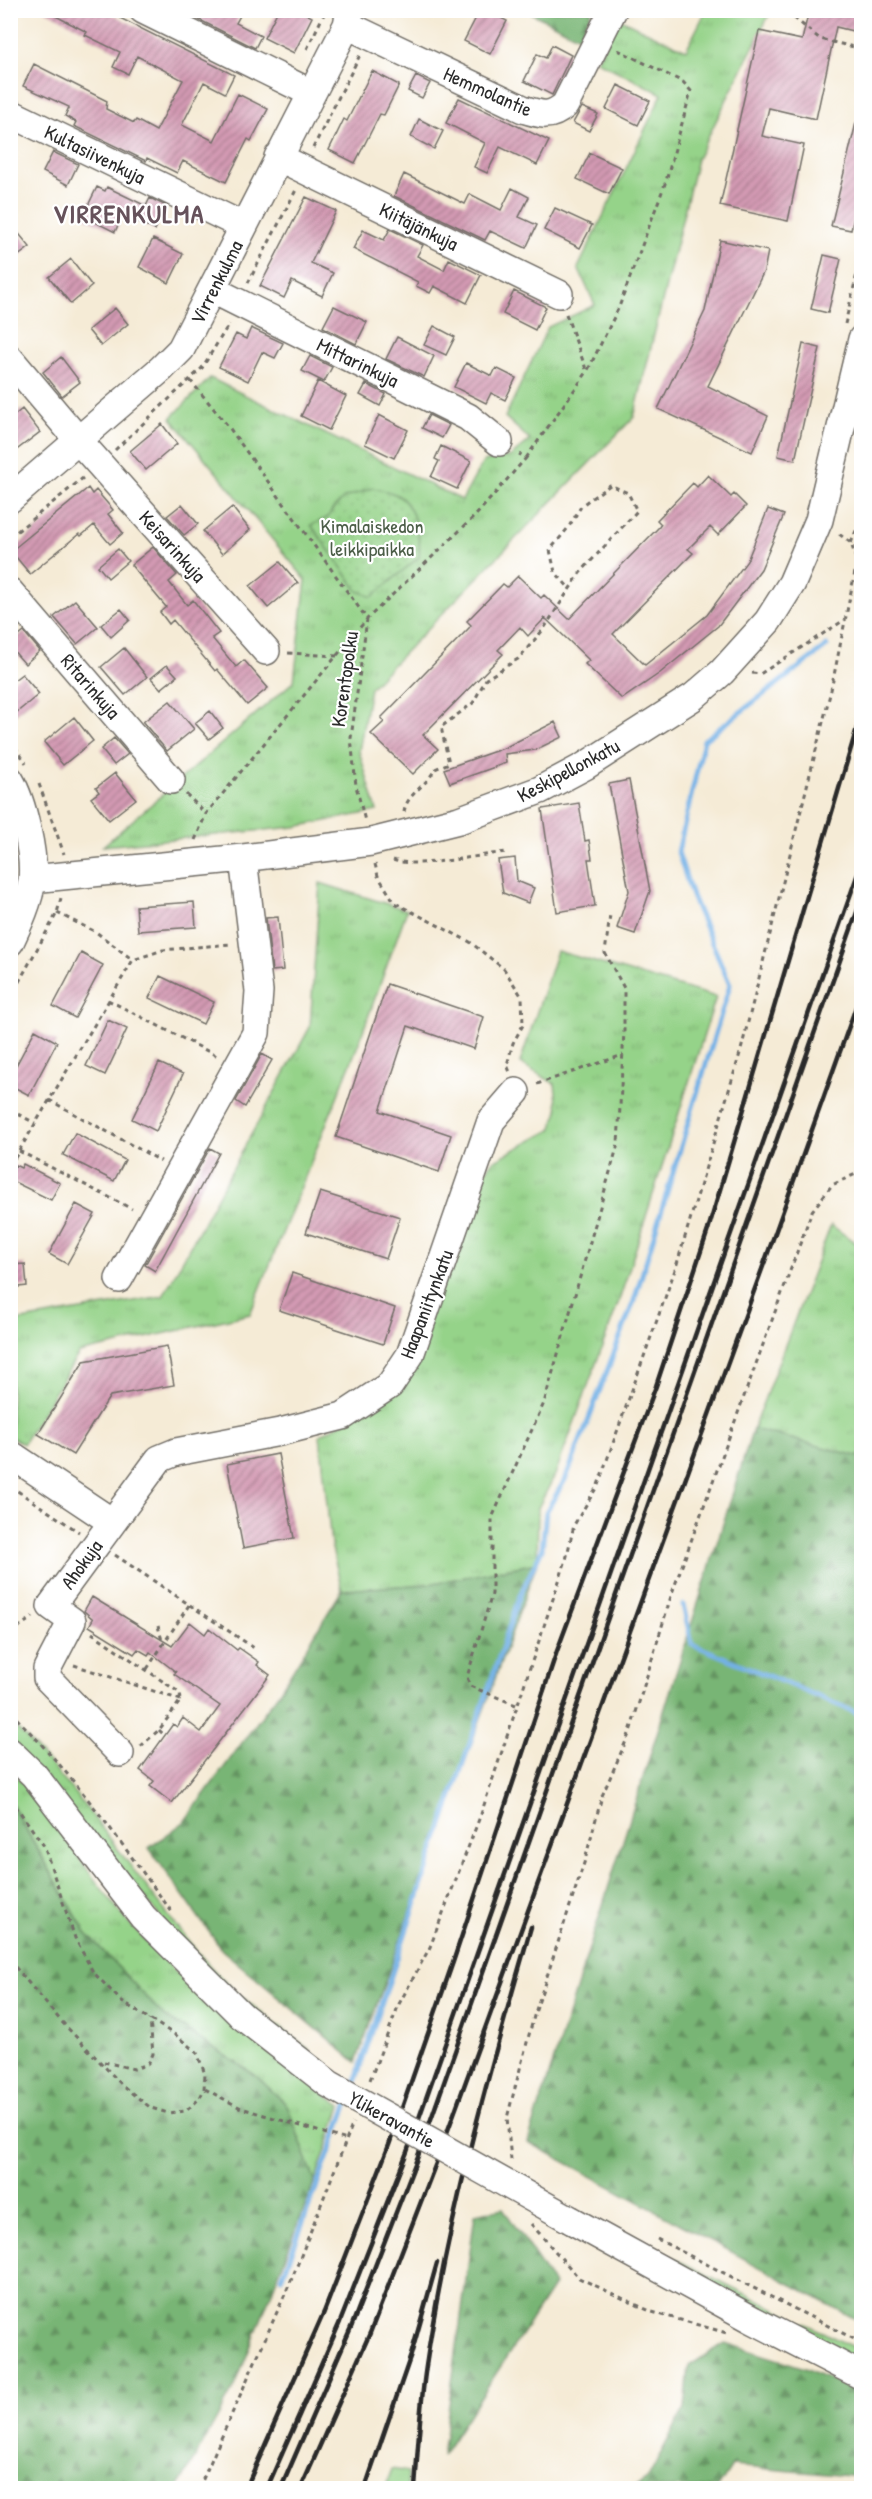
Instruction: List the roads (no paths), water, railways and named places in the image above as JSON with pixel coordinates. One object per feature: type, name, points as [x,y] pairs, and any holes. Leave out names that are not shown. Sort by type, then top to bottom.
[{"type":"street","points":[[143,10],[311,93]]},
{"type":"street","name":"Hemmolantie","points":[[341,15],[523,109],[543,116],[556,113],[565,105],[613,10]]},
{"type":"street","name":"Virrenkulma","points":[[10,499],[80,441],[181,349],[213,290],[311,93],[341,15]]},
{"type":"street","name":"Kultasiivenkuja","points":[[10,113],[243,226]]},
{"type":"street","name":"Kiitäjänkuja","points":[[279,157],[559,294]]},
{"type":"street","name":"Mittarinkuja","points":[[213,290],[468,417],[499,442]]},
{"type":"street","name":"Keskipellonkatu","points":[[32,879],[243,858],[364,830],[459,820],[540,790],[585,766],[693,697],[722,672],[768,621],[792,583],[819,520],[852,336]]},
{"type":"street","name":"Keisarinkuja","points":[[10,359],[266,651]]},
{"type":"street","name":"Ritarinkuja","points":[[10,592],[171,780]]},
{"type":"street","points":[[10,780],[27,825],[32,879],[23,914],[10,942]]},
{"type":"street","points":[[119,1279],[256,1033],[260,991],[243,858]]},
{"type":"street","name":"Haapaniitynkatu","points":[[112,1522],[159,1459],[176,1452],[280,1432],[343,1416],[390,1385],[410,1355],[491,1120],[516,1092]]},
{"type":"street","points":[[10,1454],[112,1522]]},
{"type":"street","name":"Ahokuja","points":[[112,1522],[96,1543],[61,1613],[53,1658],[47,1669],[47,1678],[120,1753]]},
{"type":"street","name":"Ylikeravantie","points":[[10,1752],[34,1775],[143,1917],[242,2016],[329,2084],[753,2320],[861,2376]]},
{"type":"waterway","points":[[353,2088],[520,1595],[542,1549],[546,1512],[566,1478],[634,1301],[730,985],[692,896],[678,852],[704,740],[827,646]]},
{"type":"waterway","points":[[683,1605],[692,1644],[862,1715]]},
{"type":"waterway","points":[[282,2278],[348,2103]]},
{"type":"railway","points":[[246,2488],[324,2312],[389,2145],[557,1651],[656,1386],[708,1230],[862,711]]},
{"type":"railway","points":[[267,2488],[340,2322],[407,2152],[862,862]]},
{"type":"railway","points":[[281,2488],[352,2325],[418,2156],[862,898]]},
{"type":"railway","points":[[301,2488],[370,2333],[436,2163],[862,990]]},
{"type":"railway","points":[[415,2488],[424,2381],[446,2255],[485,2090],[531,1927]]},
{"type":"railway","points":[[365,2488],[411,2355],[437,2263]]},
{"type":"district","name":"VIRRENKULMA","points":[[129,213]]},
{"type":"park label","name":"Kimalaiskedon leikkipaikka","points":[[372,536]]}]
